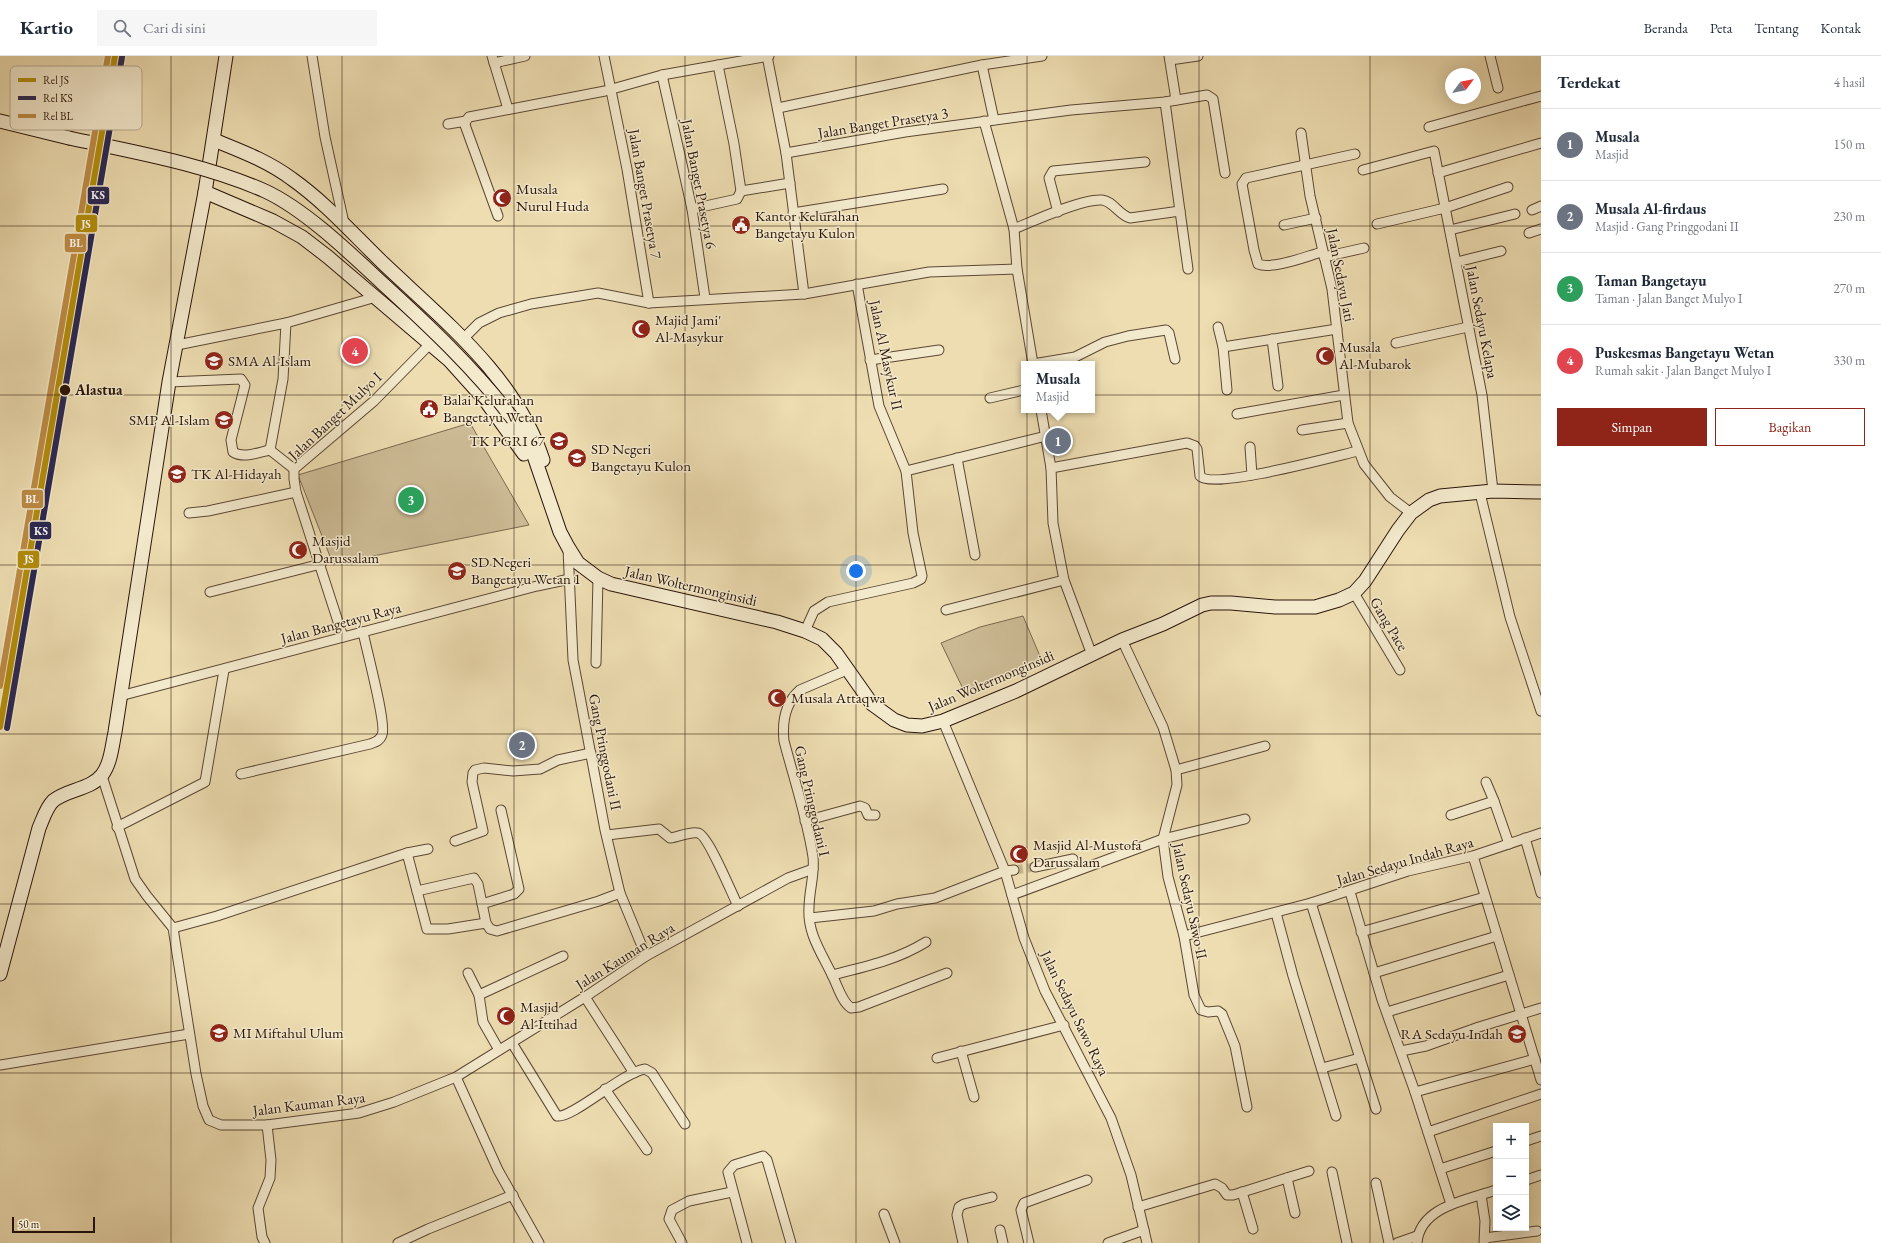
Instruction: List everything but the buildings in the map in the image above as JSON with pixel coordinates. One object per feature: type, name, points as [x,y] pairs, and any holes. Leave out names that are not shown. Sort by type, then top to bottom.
[{"type":"street","points":[[0,974],[39,828],[46,810],[54,801],[81,789],[102,776],[109,762],[115,732],[169,382],[205,192],[226,56]]},
{"type":"street","points":[[312,56],[325,137],[344,223]]},
{"type":"street","points":[[508,109],[493,59],[525,56]]},
{"type":"street","name":"Jalan Banget Prasetya 7","points":[[604,56],[612,89],[649,303]]},
{"type":"street","points":[[448,124],[466,121],[469,118],[508,109],[612,89],[662,76],[768,56],[786,153],[804,294]]},
{"type":"street","points":[[778,108],[982,64],[1042,56]]},
{"type":"street","points":[[1176,100],[1170,58],[1198,56]]},
{"type":"street","points":[[1490,56],[1498,88]]},
{"type":"street","points":[[982,64],[989,120],[1014,229],[1017,269],[1032,361]]},
{"type":"street","points":[[692,209],[737,199],[741,191],[734,144],[718,65]]},
{"type":"street","name":"Jalan Banget Prasetya 6","points":[[662,76],[692,209],[705,298]]},
{"type":"street","name":"Jalan Banget Prasetya 3","points":[[786,153],[904,132],[989,120],[1104,106],[1165,102],[1208,95],[1213,99],[1225,173]]},
{"type":"street","points":[[1429,127],[1541,96]]},
{"type":"street","points":[[1165,102],[1188,269]]},
{"type":"street","name":"Jalan Woltermonginsidi","points":[[0,121],[10,123]]},
{"type":"street","points":[[466,121],[465,125],[498,216]]},
{"type":"street","name":"Jalan Woltermonginsidi","points":[[37,130],[154,156],[231,178],[266,192],[293,207],[350,252],[444,340],[490,389],[513,419],[532,453],[545,486],[560,532],[578,563],[598,578],[611,584],[777,622],[805,631],[822,639],[836,652],[872,704],[894,720],[907,725],[922,726],[943,721],[1016,691],[1122,640],[1163,624],[1192,609],[1211,603],[1231,603],[1275,607],[1314,607],[1333,603],[1354,593],[1365,582],[1398,530],[1411,513],[1429,500],[1440,496],[1493,491],[1541,492]]},
{"type":"street","name":"Jalan Sedayu Jati","points":[[1301,133],[1323,255],[1332,289],[1348,423],[1364,464],[1390,497],[1411,513]]},
{"type":"street","points":[[214,140],[260,158],[292,178],[322,202],[464,338],[498,378],[528,424],[544,465],[545,486]]},
{"type":"street","points":[[1438,173],[1541,143]]},
{"type":"street","name":"Jalan Sedayu Kelapa","points":[[1363,170],[1434,151],[1482,395],[1493,491]]},
{"type":"street","points":[[1355,154],[1246,178],[1242,184],[1256,260],[1262,266],[1364,248]]},
{"type":"street","points":[[1058,212],[1049,178],[1053,172],[1145,162]]},
{"type":"street","points":[[741,191],[790,183]]},
{"type":"street","points":[[1377,224],[1445,208],[1508,187]]},
{"type":"street","points":[[793,213],[943,189]]},
{"type":"street","points":[[205,192],[273,220],[302,237],[376,297],[449,360],[485,400],[545,486]]},
{"type":"street","points":[[1014,229],[1086,202],[1102,200],[1112,205],[1124,216],[1130,218],[1180,211]]},
{"type":"street","points":[[1532,210],[1541,206]]},
{"type":"street","points":[[1450,230],[1516,214]]},
{"type":"street","points":[[1284,225],[1316,218]]},
{"type":"street","points":[[1529,233],[1541,229]]},
{"type":"street","points":[[1456,262],[1501,251]]},
{"type":"street","points":[[464,338],[472,328],[490,316],[531,304],[598,293],[649,303],[705,298],[804,294],[929,272],[1017,269]]},
{"type":"street","name":"Jalan Al Masykur II","points":[[805,631],[814,611],[828,602],[913,583],[921,579],[906,471],[879,406],[857,284]]},
{"type":"street","points":[[176,345],[286,323],[376,297]]},
{"type":"street","points":[[270,450],[283,379],[286,323]]},
{"type":"street","points":[[1218,327],[1223,347],[1227,390]]},
{"type":"street","points":[[1396,343],[1468,327]]},
{"type":"street","points":[[1223,347],[1337,329]]},
{"type":"street","points":[[1051,361],[1076,357],[1105,342],[1128,336],[1166,330],[1169,334],[1175,359]]},
{"type":"street","points":[[1272,339],[1278,386]]},
{"type":"street","name":"Jalan Banget Mulyo I","points":[[344,637],[296,492],[294,469],[374,401],[430,344]]},
{"type":"street","points":[[870,360],[939,350]]},
{"type":"street","points":[[169,382],[241,379],[245,385],[231,440],[233,452],[238,455],[244,455],[270,450],[294,469]]},
{"type":"street","points":[[990,398],[1021,391]]},
{"type":"street","points":[[1238,414],[1344,395]]},
{"type":"street","points":[[1042,413],[1051,468],[1053,524],[1064,580],[1092,655]]},
{"type":"street","points":[[1302,430],[1348,423]]},
{"type":"street","points":[[906,471],[1046,436]]},
{"type":"street","points":[[1051,468],[1187,443],[1192,444],[1197,449],[1198,473],[1202,478],[1217,480],[1252,475],[1358,451]]},
{"type":"street","points":[[1250,447],[1252,475]]},
{"type":"street","points":[[957,458],[974,555]]},
{"type":"street","points":[[189,513],[208,511],[296,492]]},
{"type":"street","points":[[1480,493],[1510,617],[1541,708]]},
{"type":"street","name":"Gang Pringgodani II","points":[[568,547],[573,660],[607,835],[620,893],[646,956]]},
{"type":"street","points":[[210,592],[321,564]]},
{"type":"street","points":[[596,663],[598,578]]},
{"type":"street","name":"Jalan Bangetayu Raya","points":[[120,696],[224,670],[537,586],[570,579]]},
{"type":"street","points":[[946,610],[1064,580]]},
{"type":"street","name":"Gang Pace","points":[[1354,593],[1400,670]]},
{"type":"street","points":[[241,774],[370,744],[380,739],[383,735],[382,717],[363,632]]},
{"type":"street","name":"Jalan Sedayu Sawo II","points":[[1122,640],[1162,727],[1176,770],[1177,785],[1163,839],[1168,877],[1184,936],[1196,1002],[1198,1007],[1204,1012],[1218,1011],[1222,1014],[1235,1046],[1247,1107]]},
{"type":"street","name":"Gang Pringgodani I","points":[[849,669],[800,690],[790,701],[784,716],[784,741],[813,858],[808,910],[816,945],[845,1002],[854,1008],[947,973]]},
{"type":"street","points":[[118,827],[205,782],[224,670]]},
{"type":"street","name":"Jalan Sedayu Sawo Raya","points":[[943,721],[1009,871],[1012,895],[1024,938],[1045,991],[1111,1118],[1131,1175],[1147,1243]]},
{"type":"street","points":[[1176,770],[1266,746]]},
{"type":"street","points":[[455,841],[483,831],[472,782],[473,773],[475,770],[484,768],[526,771],[540,768],[564,758],[591,753]]},
{"type":"street","points":[[102,776],[135,879],[173,928],[217,916],[407,853],[428,849]]},
{"type":"street","points":[[1486,782],[1494,800],[1509,844]]},
{"type":"street","points":[[1451,815],[1494,800]]},
{"type":"street","points":[[805,821],[860,806],[865,808],[868,815],[875,814]]},
{"type":"street","points":[[482,904],[514,894],[519,889],[501,810]]},
{"type":"street","points":[[1012,895],[1163,839],[1245,819]]},
{"type":"street","points":[[607,835],[659,829],[670,838],[698,832],[702,834],[710,845],[738,906]]},
{"type":"street","name":"Jalan Sedayu Indah Raya","points":[[1184,936],[1276,913],[1350,892],[1408,871],[1473,856],[1541,833]]},
{"type":"street","points":[[1525,838],[1541,893]]},
{"type":"street","points":[[407,853],[427,929],[448,929],[486,923]]},
{"type":"street","points":[[1473,856],[1541,1080]]},
{"type":"street","points":[[1035,867],[1073,859]]},
{"type":"street","name":"Jalan Kauman Raya","points":[[173,928],[189,1034],[200,1093],[206,1114],[209,1120],[221,1125],[266,1125],[324,1119],[370,1111],[456,1077],[585,997],[646,956],[788,878],[813,869]]},
{"type":"street","points":[[810,918],[843,916],[874,911],[897,904],[935,898],[1009,871]]},
{"type":"street","points":[[417,891],[474,878],[478,884],[486,923],[490,929],[497,931],[599,901],[620,893]]},
{"type":"street","points":[[1350,892],[1374,973],[1452,1204]]},
{"type":"street","points":[[1361,932],[1485,897]]},
{"type":"street","points":[[1311,903],[1376,1109]]},
{"type":"street","points":[[1276,913],[1293,976],[1336,1116]]},
{"type":"street","points":[[1374,973],[1497,936]]},
{"type":"street","points":[[832,975],[891,960],[926,942]]},
{"type":"street","points":[[479,995],[563,956]]},
{"type":"street","points":[[468,973],[479,995],[484,1022],[499,1050]]},
{"type":"street","points":[[1387,1012],[1509,975]]},
{"type":"street","points":[[585,997],[634,1073]]},
{"type":"street","points":[[1401,1051],[1426,1046],[1541,1008]]},
{"type":"street","points":[[937,1058],[1064,1025]]},
{"type":"street","points":[[0,1065],[189,1034]]},
{"type":"street","points":[[512,1043],[557,1116],[566,1115],[605,1089],[634,1073],[645,1069],[652,1073],[685,1124]]},
{"type":"street","points":[[961,1051],[974,1098]]},
{"type":"street","points":[[1322,1068],[1360,1058]]},
{"type":"street","points":[[1415,1092],[1535,1059]]},
{"type":"street","points":[[456,1077],[489,1152],[513,1195],[529,1228],[539,1243]]},
{"type":"street","points":[[605,1089],[647,1150]]},
{"type":"street","points":[[1428,1132],[1541,1094]]},
{"type":"street","points":[[265,1243],[262,1237],[258,1208],[270,1178],[271,1160],[266,1125]]},
{"type":"street","points":[[1529,1140],[1541,1136]]},
{"type":"street","points":[[1440,1169],[1493,1152]]},
{"type":"street","points":[[747,1243],[732,1192],[728,1172],[738,1163],[765,1157],[791,1243]]},
{"type":"street","points":[[1138,1207],[1215,1184],[1222,1188],[1227,1195],[1242,1192],[1309,1171]]},
{"type":"street","points":[[1332,1172],[1347,1243]]},
{"type":"street","points":[[1529,1179],[1541,1175]]},
{"type":"street","points":[[1287,1178],[1295,1213]]},
{"type":"street","points":[[1029,1243],[1021,1210],[1024,1203],[1086,1180]]},
{"type":"street","points":[[1376,1183],[1389,1243]]},
{"type":"street","points":[[1397,1243],[1417,1240],[1432,1216],[1452,1204],[1493,1191]]},
{"type":"street","points":[[682,1243],[669,1219],[672,1210],[689,1201],[732,1192]]},
{"type":"street","points":[[1242,1192],[1253,1229]]},
{"type":"street","points":[[398,1243],[428,1229],[513,1195]]},
{"type":"street","points":[[1481,1195],[1485,1221],[1485,1241],[1537,1231]]},
{"type":"street","points":[[963,1243],[957,1215],[959,1208],[964,1204],[992,1197]]},
{"type":"street","points":[[884,1214],[895,1243]]},
{"type":"street","points":[[1000,1230],[1004,1243]]},
{"type":"street","points":[[1108,1243],[1144,1230]]},
{"type":"shaded area","points":[[470,423],[529,525],[333,564],[298,475]]},
{"type":"shaded area","points":[[1023,616],[1042,661],[965,693],[941,643],[980,627]]},
{"type":"tunnel","points":[[1014,870],[1035,867]]},
{"type":"rail line","name":"BL","points":[[106,66],[108,56]]},
{"type":"rail line","name":"JS","points":[[113,66],[115,56]]},
{"type":"rail line","name":"KS","points":[[120,66],[122,57]]},
{"type":"rail line","name":"BL","points":[[0,686],[95,130]]},
{"type":"rail line","name":"JS","points":[[0,727],[102,130]]},
{"type":"rail line","name":"KS","points":[[7,728],[109,130]]},
{"type":"place","name":"Musala Nurul Huda","points":[[502,198]]},
{"type":"place","name":"Kantor Kelurahan Bangetayu Kulon","points":[[741,225]]},
{"type":"place","name":"Majid Jami' Al-Masykur","points":[[641,329]]},
{"type":"place","name":"Puskesmas Bangetayu Wetan","points":[[355,351]]},
{"type":"place","name":"Musala Al-Mubarok","points":[[1325,356]]},
{"type":"place","name":"SMA Al-Islam","points":[[214,361]]},
{"type":"place","name":"Alastua","points":[[65,390]]},
{"type":"place","name":"Balai Kelurahan Bangetayu Wetan","points":[[429,409]]},
{"type":"place","name":"SMP Al-Islam","points":[[224,420]]},
{"type":"place","name":"TK PGRI 67","points":[[559,441]]},
{"type":"place","name":"Musala","points":[[1058,441]]},
{"type":"place","name":"SD Negeri Bangetayu Kulon","points":[[577,458]]},
{"type":"place","name":"TK Al-Hidayah","points":[[177,474]]},
{"type":"place","name":"Taman Bangetayu","points":[[411,500]]},
{"type":"place","name":"Masjid Darussalam","points":[[298,550]]},
{"type":"place","name":"SD Negeri Bangetayu Wetan 1","points":[[457,571]]},
{"type":"place","name":"Musala Attaqwa","points":[[777,698]]},
{"type":"place","name":"Musala Al-firdaus","points":[[522,745]]},
{"type":"place","name":"Masjid Al-Mustofa Darussalam","points":[[1019,854]]},
{"type":"place","name":"Masjid Al-Ittihad","points":[[506,1016]]},
{"type":"place","name":"MI Miftahul Ulum","points":[[219,1033]]},
{"type":"place","name":"RA Sedayu Indah","points":[[1517,1034]]}]
